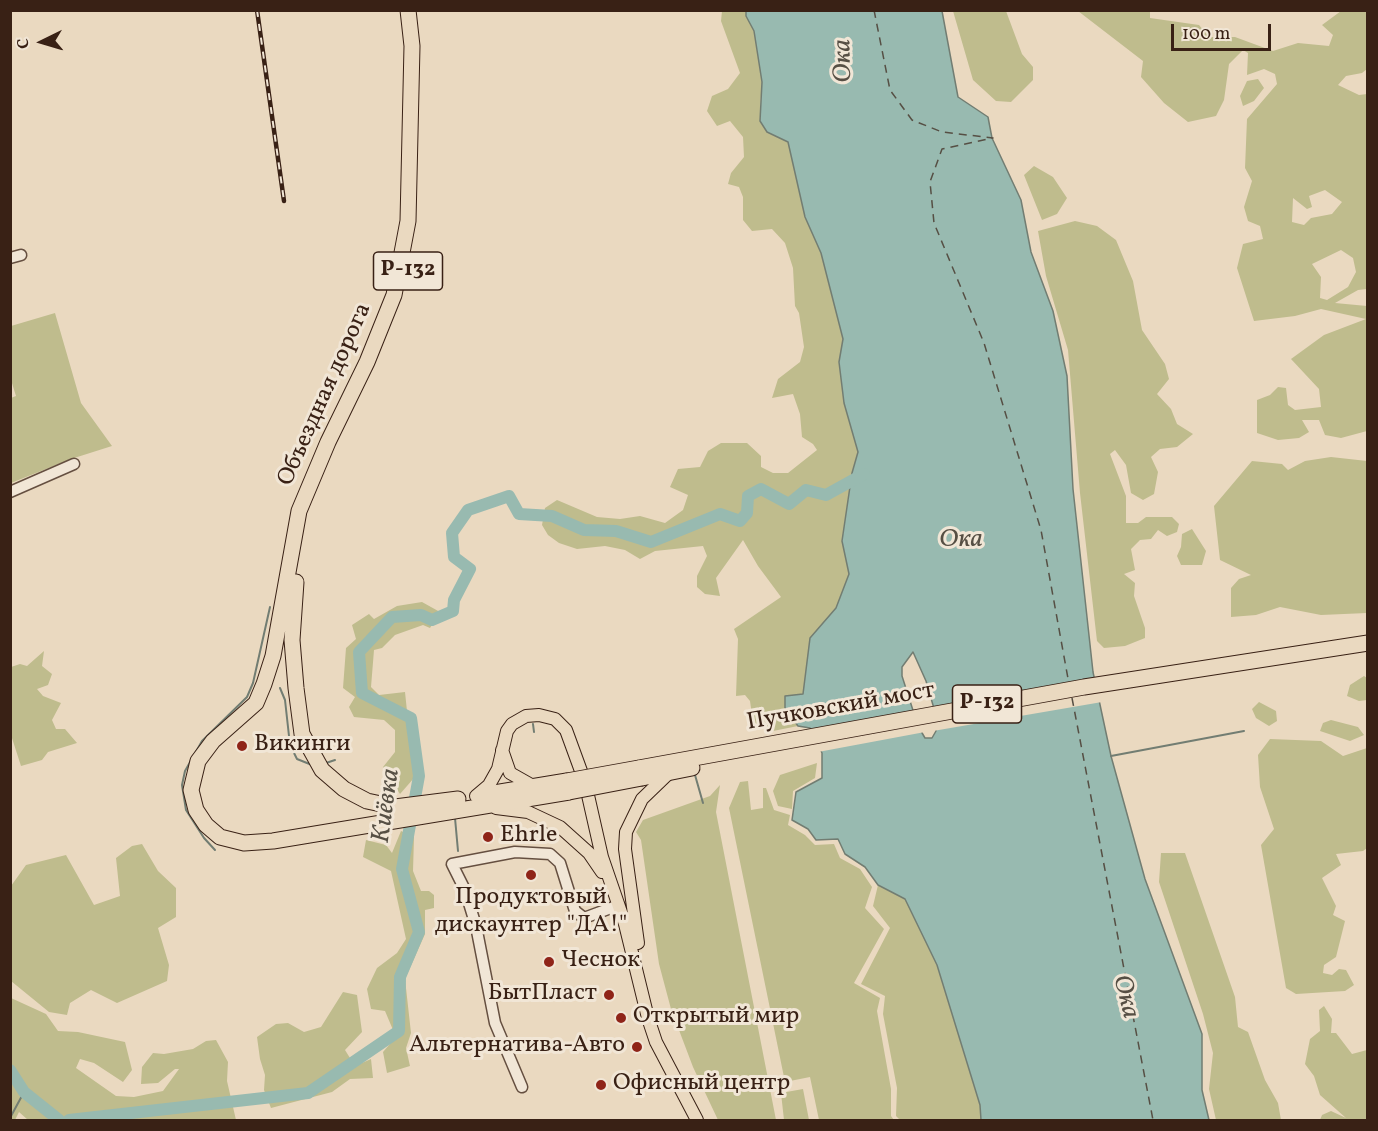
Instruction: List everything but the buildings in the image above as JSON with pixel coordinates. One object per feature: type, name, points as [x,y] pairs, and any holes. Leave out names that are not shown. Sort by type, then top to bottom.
[{"type":"highway","name":"Объездная дорога","points":[[304,511],[328,442],[368,362],[394,295],[408,221],[412,46],[408,10]]},
{"type":"highway","name":"Объездная дорога","points":[[304,511],[376,366],[403,297],[417,221],[420,185],[420,47],[417,10]]},
{"type":"highway","name":"Р-132","points":[[304,511],[292,630],[296,688],[302,734],[322,770],[344,789],[367,801],[395,807],[476,801],[535,787],[568,786]]},
{"type":"highway","name":"Р-132","points":[[304,511],[273,656],[256,704],[213,741],[198,761],[191,790],[196,810],[206,825],[220,837],[244,843],[273,841],[476,801],[707,760]]},
{"type":"highway","name":"Р-132","points":[[1270,665],[1368,643]]},
{"type":"highway","name":"Р-132","points":[[1270,665],[1368,654]]},
{"type":"highway","name":"Пучковский мост","points":[[707,760],[1270,665]]},
{"type":"highway","name":"Р-132","points":[[640,773],[669,773],[707,760]]},
{"type":"main road","points":[[612,886],[589,853],[560,827],[528,812],[476,801],[498,769],[501,747],[512,724],[526,716],[548,716],[566,730],[585,782],[602,857],[619,905],[656,1042],[697,1120]]},
{"type":"main road","points":[[501,747],[510,773],[535,787]]},
{"type":"main road","points":[[642,991],[642,969],[625,849],[629,821],[642,799],[669,773]]},
{"type":"street","points":[[10,492],[74,464]]},
{"type":"street","points":[[522,1087],[495,1023],[477,926],[465,890],[452,864],[515,852],[550,854],[560,863],[575,910],[584,918],[619,905]]},
{"type":"shaded area","points":[[722,11],[746,11],[754,31],[762,82],[760,109],[767,132],[788,142],[805,217],[821,253],[843,339],[839,362],[844,403],[858,452],[852,473],[842,541],[849,574],[837,608],[810,638],[803,694],[785,697],[785,708],[798,726],[773,731],[753,722],[750,701],[745,695],[736,696],[738,639],[734,629],[781,597],[758,566],[743,540],[716,578],[720,596],[705,594],[697,587],[697,576],[707,556],[703,546],[655,551],[640,559],[625,550],[605,546],[577,549],[559,543],[548,535],[542,525],[545,508],[557,500],[597,517],[620,519],[640,516],[665,523],[683,510],[688,495],[670,487],[678,469],[700,467],[708,451],[721,443],[747,443],[761,456],[761,467],[773,473],[788,473],[817,450],[813,444],[802,437],[800,414],[793,394],[772,398],[778,379],[800,362],[804,347],[799,313],[795,306],[793,268],[785,243],[772,229],[752,231],[743,220],[743,197],[739,187],[728,184],[731,173],[744,157],[743,137],[730,121],[717,126],[707,111],[712,96],[728,89],[740,73],[721,21]]},
{"type":"shaded area","points":[[953,11],[1006,11],[1022,54],[1033,67],[1033,80],[1011,102],[996,101],[973,80]]},
{"type":"shaded area","points":[[1078,11],[1150,11],[1150,18],[1199,25],[1209,37],[1235,37],[1273,51],[1298,43],[1329,46],[1333,35],[1322,25],[1341,11],[1367,11],[1367,69],[1362,73],[1346,76],[1338,85],[1359,95],[1367,94],[1367,289],[1358,290],[1335,303],[1367,306],[1367,431],[1341,438],[1325,435],[1319,420],[1302,420],[1309,432],[1299,438],[1278,440],[1257,433],[1257,400],[1270,395],[1278,387],[1286,388],[1288,405],[1295,410],[1321,407],[1319,389],[1291,359],[1324,335],[1366,319],[1321,309],[1295,316],[1254,321],[1237,268],[1243,244],[1263,239],[1260,226],[1248,221],[1244,207],[1252,181],[1245,168],[1247,119],[1277,84],[1275,74],[1264,69],[1247,75],[1248,53],[1243,50],[1229,64],[1224,100],[1216,116],[1188,122],[1164,103],[1141,77],[1143,61]],"holes":[[[1325,190],[1342,202],[1332,214],[1311,218],[1304,225],[1292,222],[1293,198],[1307,209],[1312,207],[1309,196]],[[1341,250],[1353,258],[1356,272],[1348,287],[1327,300],[1320,298],[1321,277],[1312,264]]]},
{"type":"shaded area","points":[[1258,79],[1264,88],[1254,101],[1243,106],[1240,96],[1247,81]]},
{"type":"shaded area","points":[[1034,166],[1053,177],[1067,198],[1057,214],[1042,220],[1024,175]]},
{"type":"shaded area","points":[[1075,221],[1097,226],[1116,240],[1133,281],[1142,330],[1165,364],[1169,379],[1157,394],[1171,409],[1177,424],[1193,434],[1177,447],[1160,449],[1151,457],[1158,472],[1154,494],[1143,500],[1131,493],[1126,465],[1115,450],[1110,454],[1126,496],[1126,523],[1138,523],[1146,517],[1172,517],[1179,524],[1177,532],[1167,536],[1158,530],[1151,539],[1140,540],[1131,549],[1135,570],[1124,574],[1135,583],[1134,596],[1145,628],[1145,638],[1125,646],[1104,648],[1097,641],[1080,493],[1068,350],[1046,276],[1038,231]]},
{"type":"shaded area","points":[[55,313],[81,403],[112,446],[71,459],[11,483],[11,398],[16,396],[11,380],[11,326]]},
{"type":"shaded area","points":[[1331,457],[1367,461],[1367,613],[1321,615],[1280,607],[1256,615],[1231,617],[1231,588],[1239,579],[1251,575],[1220,560],[1214,506],[1252,461],[1282,464],[1288,470],[1305,461]]},
{"type":"shaded area","points":[[1192,529],[1206,551],[1202,565],[1181,565],[1177,556],[1181,547],[1182,534]]},
{"type":"shaded area","points":[[422,602],[440,612],[430,628],[423,625],[395,635],[382,648],[374,650],[371,687],[379,695],[405,692],[414,778],[400,794],[383,767],[395,752],[395,730],[384,720],[354,717],[349,707],[355,697],[343,688],[346,648],[356,639],[352,625],[369,614],[374,619],[397,606]]},
{"type":"shaded area","points":[[44,651],[42,666],[52,674],[48,685],[37,689],[43,696],[61,703],[52,720],[56,729],[65,729],[77,743],[48,752],[42,760],[21,766],[11,735],[11,667],[20,664],[27,666]]},
{"type":"shaded area","points":[[1364,676],[1367,678],[1367,700],[1359,701],[1347,696],[1350,685]]},
{"type":"shaded area","points":[[1259,702],[1276,711],[1277,721],[1269,726],[1256,718],[1252,709]]},
{"type":"shaded area","points":[[1331,720],[1358,727],[1364,735],[1350,741],[1320,731],[1323,723]]},
{"type":"shaded area","points":[[1270,739],[1321,741],[1343,756],[1367,748],[1367,848],[1363,851],[1336,854],[1341,865],[1322,878],[1336,906],[1333,915],[1345,921],[1336,957],[1324,965],[1323,973],[1332,975],[1339,969],[1346,970],[1354,985],[1345,991],[1296,994],[1286,988],[1261,845],[1274,829],[1260,787],[1258,755]]},
{"type":"shaded area","points":[[817,763],[815,778],[793,791],[792,809],[778,806],[773,791],[780,775]]},
{"type":"shaded area","points":[[748,781],[751,810],[763,808],[763,788],[766,788],[774,810],[790,815],[788,825],[805,835],[815,845],[834,844],[840,858],[860,869],[872,887],[865,908],[884,929],[854,983],[880,998],[877,1011],[891,1089],[891,1116],[894,1120],[819,1120],[810,1077],[785,1082],[729,808],[740,782]]},
{"type":"shaded area","points":[[720,785],[716,812],[776,1120],[718,1120],[693,1067],[671,1009],[659,964],[641,840],[636,832],[643,820],[710,796]]},
{"type":"shaded area","points":[[401,831],[414,837],[413,871],[421,891],[429,891],[434,895],[434,908],[425,910],[425,934],[405,979],[411,1033],[406,1048],[410,1066],[387,1073],[383,1052],[396,1037],[385,1011],[371,1009],[367,989],[377,968],[397,953],[406,939],[391,871],[363,857],[366,840],[386,845],[392,853]]},
{"type":"shaded area","points":[[142,844],[158,871],[176,888],[176,917],[158,928],[169,965],[167,981],[117,1003],[91,990],[70,1003],[67,1015],[49,1012],[11,981],[11,886],[26,865],[66,855],[94,905],[120,896],[116,858],[132,846]]},
{"type":"shaded area","points":[[1161,853],[1185,853],[1235,997],[1238,1027],[1248,1032],[1265,1080],[1278,1103],[1281,1120],[1216,1120],[1209,1089],[1213,1053],[1203,1014],[1159,882]]},
{"type":"shaded area","points":[[878,885],[905,899],[937,965],[980,1105],[981,1120],[900,1120],[896,1116],[897,1088],[883,1014],[885,996],[861,984],[890,928],[873,906]]},
{"type":"shaded area","points":[[343,992],[357,995],[362,1032],[345,1050],[355,1066],[371,1059],[373,1078],[350,1079],[332,1092],[271,1108],[264,1090],[265,1075],[257,1037],[276,1024],[288,1023],[304,1032],[321,1027]]},
{"type":"shaded area","points":[[11,998],[46,1014],[58,1031],[78,1032],[125,1042],[132,1070],[123,1082],[94,1063],[80,1059],[76,1068],[116,1096],[134,1097],[163,1091],[179,1069],[175,1069],[158,1083],[141,1084],[142,1067],[153,1053],[164,1054],[193,1049],[206,1041],[216,1040],[228,1062],[227,1081],[236,1120],[28,1120],[19,1112],[15,1120],[11,1120]]},
{"type":"shaded area","points":[[1324,1006],[1332,1019],[1331,1033],[1336,1033],[1352,1054],[1367,1050],[1367,1120],[1320,1120],[1322,1115],[1331,1111],[1346,1118],[1320,1095],[1314,1076],[1305,1064],[1310,1039],[1320,1031],[1319,1010]]},
{"type":"shaded area","points":[[803,1089],[809,1120],[784,1120],[781,1093]]},
{"type":"water","name":"Ока","points":[[746,11],[942,11],[958,97],[988,117],[992,138],[1021,200],[1031,252],[1053,311],[1067,376],[1073,489],[1093,672],[1111,756],[1145,879],[1202,1034],[1202,1090],[1209,1120],[981,1120],[980,1105],[937,965],[905,899],[878,885],[865,867],[845,854],[838,839],[816,840],[808,829],[792,820],[796,792],[822,778],[822,753],[810,728],[798,726],[785,708],[785,696],[803,694],[810,638],[836,608],[849,574],[842,541],[852,473],[858,452],[844,403],[839,362],[843,339],[821,253],[805,217],[788,142],[767,132],[760,121],[762,82],[754,31],[746,16]],"holes":[[[913,652],[926,681],[935,712],[936,731],[932,738],[925,738],[918,726],[902,676],[902,667]]]},
{"type":"pier","points":[[1097,678],[1102,702],[933,731],[930,707]]},
{"type":"pier","points":[[915,710],[925,732],[818,752],[806,730]]},
{"type":"waterway","name":"Киёвка","points":[[69,1120],[308,1093],[399,1031],[400,977],[419,932],[402,869],[419,776],[411,718],[362,693],[359,652],[392,617],[421,615],[432,620],[453,611],[454,600],[470,569],[454,557],[452,533],[468,510],[509,496],[519,514],[552,516],[584,530],[616,531],[651,542],[720,514],[740,521],[747,513],[748,496],[761,489],[789,504],[806,490],[826,495],[864,474]]},
{"type":"waterway","points":[[215,850],[204,838],[186,810],[182,785],[185,771],[202,741],[247,697],[253,683],[270,607]]},
{"type":"waterway","points":[[280,688],[285,700],[290,745],[297,759],[312,765]]},
{"type":"waterway","points":[[533,724],[534,732]]},
{"type":"waterway","points":[[1111,756],[1244,731]]},
{"type":"waterway","points":[[326,763],[335,760]]},
{"type":"waterway","points":[[695,775],[703,803]]},
{"type":"waterway","points":[[455,818],[458,851]]},
{"type":"waterway","name":"Киёвка","points":[[10,1070],[24,1092],[59,1120]]},
{"type":"waterway","points":[[10,1118],[24,1092]]},
{"type":"ferry route","points":[[874,10],[890,90],[912,120],[942,132],[993,138],[942,149],[930,182],[934,223],[984,343],[1041,530],[1069,684]]},
{"type":"ferry route","points":[[1072,698],[1153,1120]]},
{"type":"railway","points":[[257,10],[284,201]]},
{"type":"place","name":"Викинги","points":[[242,746]]},
{"type":"place","name":"Ehrle","points":[[488,837]]},
{"type":"place","name":"Продуктовый дискаунтер \"ДА!\"","points":[[531,875]]},
{"type":"place","name":"Чеснок","points":[[549,962]]},
{"type":"place","name":"БытПласт","points":[[609,995]]},
{"type":"place","name":"Открытый мир","points":[[621,1018]]},
{"type":"place","name":"Альтернатива-Авто","points":[[637,1047]]},
{"type":"place","name":"Офисный центр","points":[[601,1085]]}]
